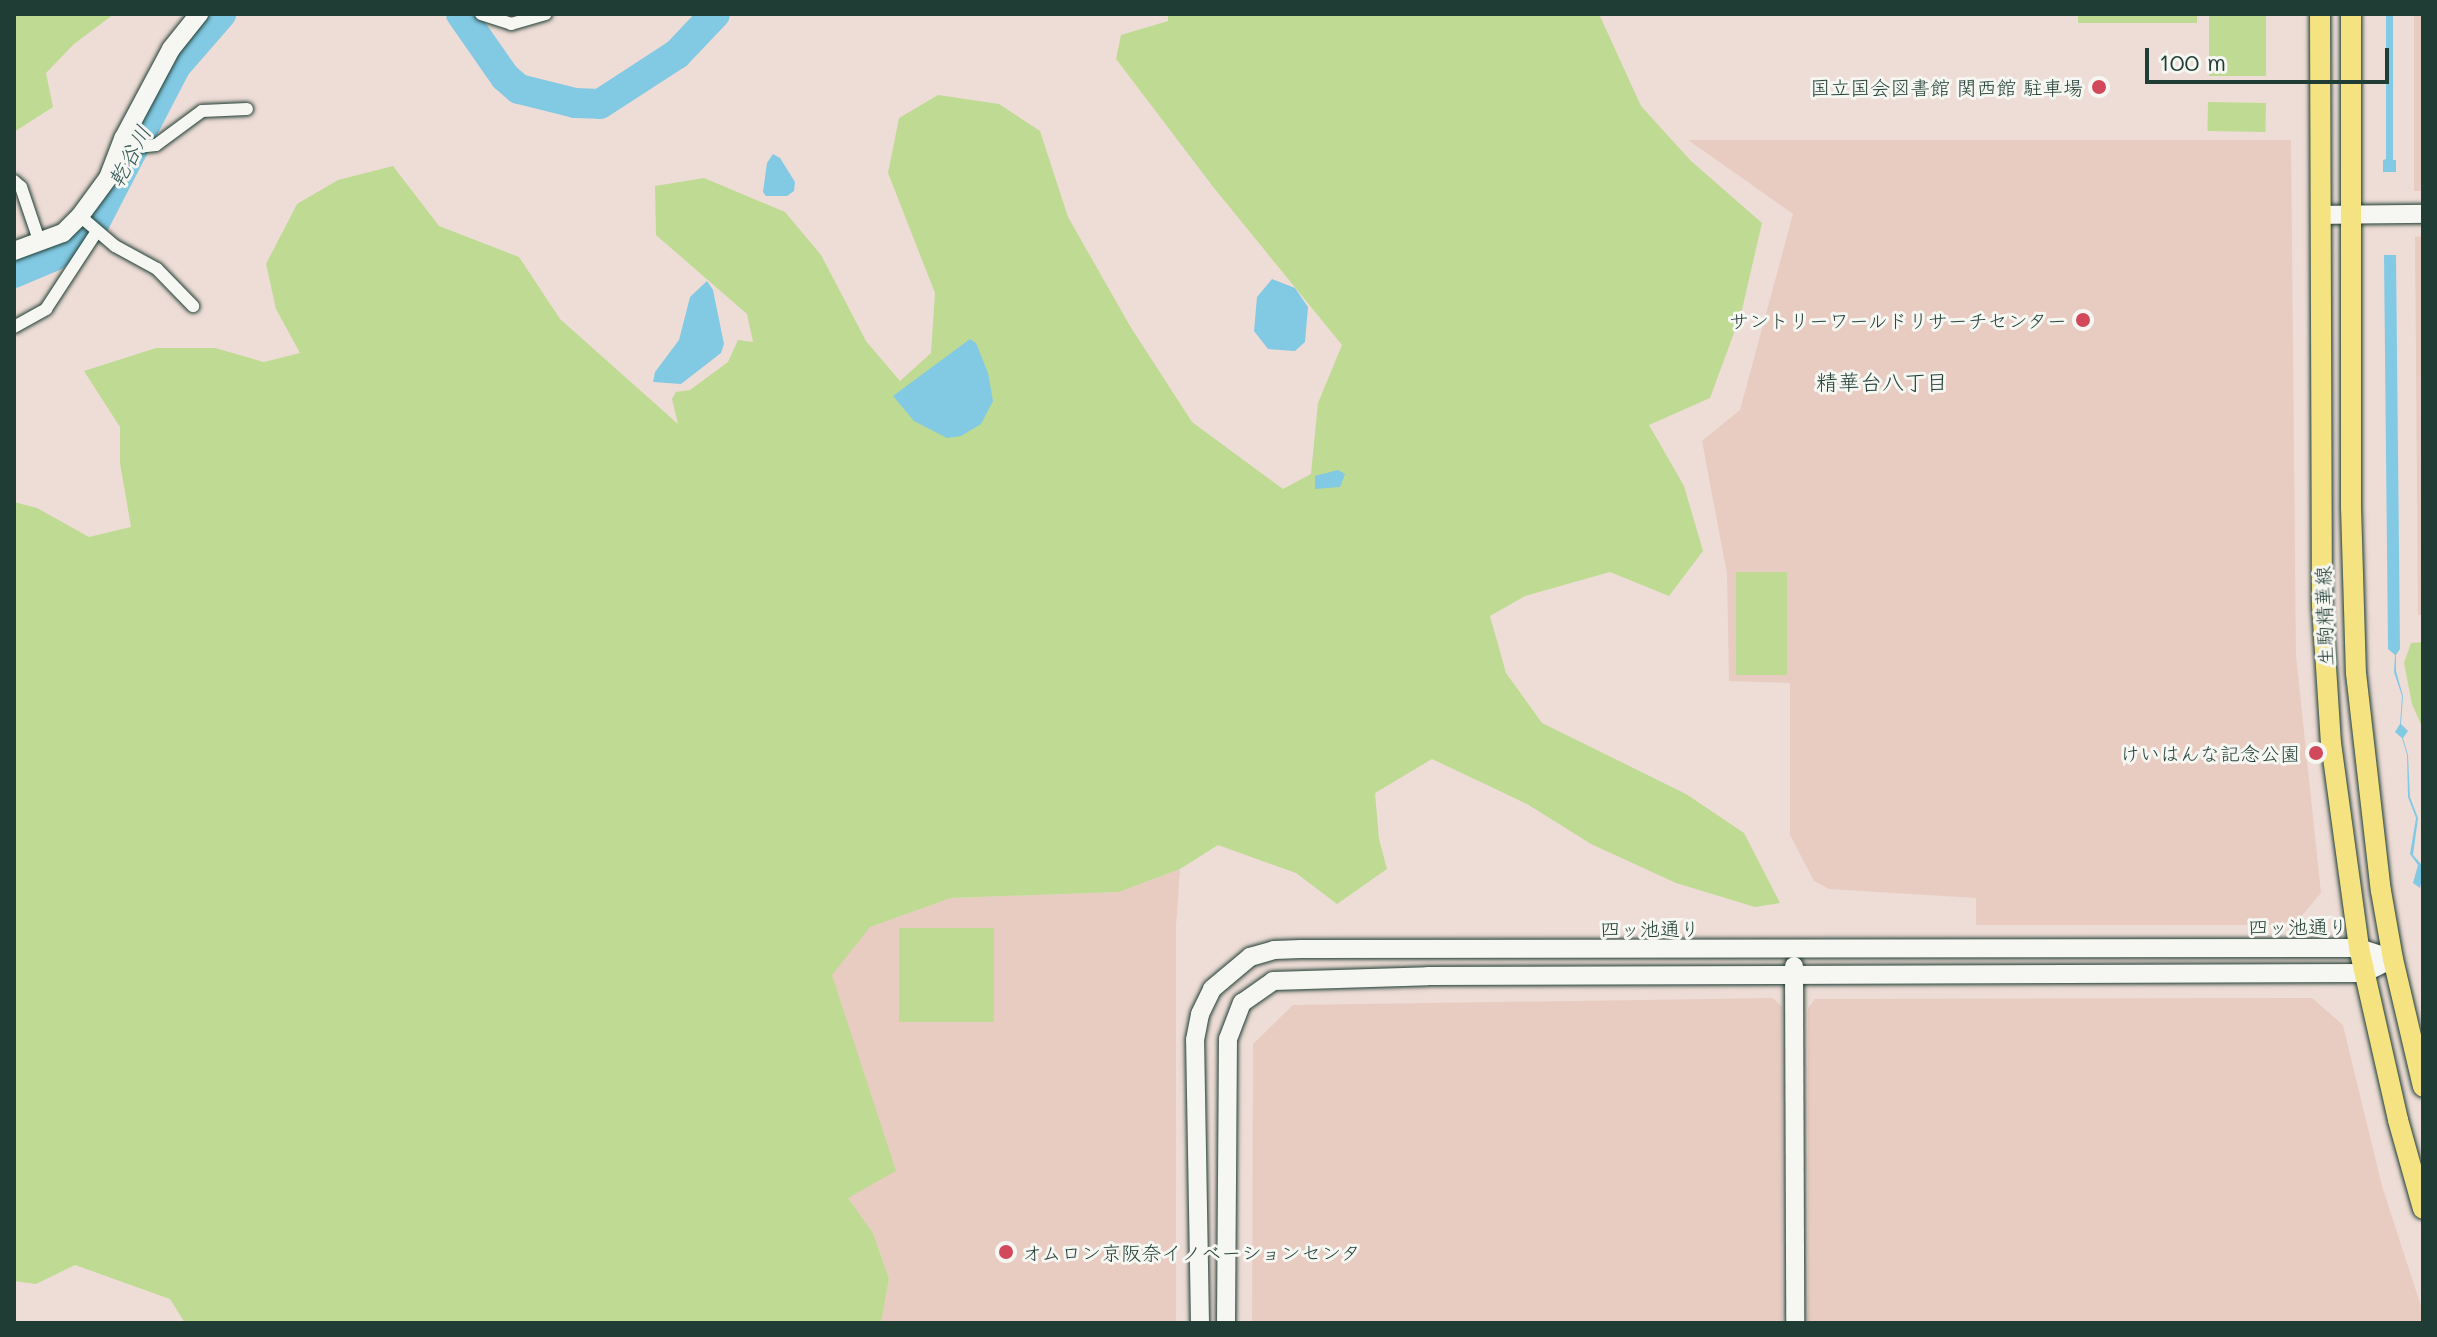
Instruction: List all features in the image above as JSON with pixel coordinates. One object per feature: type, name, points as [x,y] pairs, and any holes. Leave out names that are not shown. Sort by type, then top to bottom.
[{"type":"main road","points":[[14,251],[88,223],[108,178],[130,143],[171,49],[199,14]]},
{"type":"main road","name":"生駒精華線","points":[[2320,14],[2322,605],[2331,743],[2359,948],[2398,1120],[2423,1209]]},
{"type":"main road","name":"生駒精華線","points":[[2351,14],[2351,507],[2356,673],[2370,808],[2393,959],[2423,1087]]},
{"type":"main road","points":[[2320,215],[2423,214]]},
{"type":"main road","name":"四ッ池通り","points":[[1200,1323],[1195,1040],[1200,1014],[1212,989],[1250,957],[1274,950],[1301,949],[2359,948],[2393,959]]},
{"type":"main road","points":[[1794,949],[1795,1323]]},
{"type":"main road","points":[[1226,1323],[1228,1039],[1242,1003],[1256,990],[1273,981],[1306,978],[2364,973],[2393,959]]},
{"type":"street","points":[[481,14],[511,24],[546,14]]},
{"type":"street","points":[[130,143],[156,145],[176,127],[210,108],[247,109]]},
{"type":"street","points":[[14,181],[21,187],[40,243]]},
{"type":"street","points":[[14,327],[46,309],[88,223],[157,269],[193,306]]},
{"type":"shaded area","points":[[2414,14],[2423,14],[2423,191],[2414,191]]},
{"type":"shaded area","points":[[1688,140],[2291,140],[2296,655],[2321,893],[2294,925],[1976,925],[1976,898],[1829,889],[1814,881],[1790,835],[1790,683],[1729,681],[1727,574],[1702,441],[1740,410],[1793,214]]},
{"type":"shaded area","points":[[2423,236],[2423,615],[2418,615],[2415,237]]},
{"type":"shaded area","points":[[1180,869],[1176,926],[1176,1323],[881,1323],[889,1279],[873,1233],[848,1198],[832,974],[869,927],[951,898],[1119,892]]},
{"type":"shaded area","points":[[1773,998],[1782,1007],[1782,1323],[1252,1323],[1253,1044],[1293,1005]]},
{"type":"shaded area","points":[[2312,998],[2343,1025],[2382,1186],[2423,1312],[2423,1323],[1808,1323],[1808,1008],[1815,999]]},
{"type":"green space","points":[[14,14],[114,14],[74,44],[46,73],[53,107],[14,132]]},
{"type":"green space","points":[[1168,14],[1599,14],[1641,106],[1691,161],[1762,223],[1741,314],[1710,398],[1649,425],[1684,486],[1703,551],[1669,596],[1610,572],[1525,596],[1490,616],[1506,673],[1542,723],[1686,794],[1744,833],[1780,903],[1755,907],[1676,883],[1591,844],[1527,804],[1432,759],[1375,793],[1379,839],[1387,869],[1337,904],[1296,873],[1218,845],[1180,869],[1119,892],[951,898],[870,927],[832,975],[896,1171],[848,1198],[873,1233],[889,1279],[881,1323],[185,1323],[170,1299],[75,1265],[36,1284],[14,1281],[14,502],[37,508],[89,537],[131,527],[120,463],[120,427],[84,371],[156,348],[215,348],[264,362],[300,353],[276,309],[266,264],[297,204],[338,180],[393,166],[439,226],[519,257],[560,319],[678,424],[672,399],[676,392],[690,390],[728,362],[738,340],[753,342],[747,314],[656,235],[655,186],[704,178],[785,212],[821,255],[866,341],[900,381],[931,353],[935,293],[888,173],[899,118],[938,95],[999,104],[1040,131],[1068,217],[1130,326],[1192,422],[1283,489],[1311,474],[1318,403],[1342,345],[1214,188],[1116,59],[1121,35],[1168,21]]},
{"type":"green space","points":[[2078,14],[2197,14],[2197,23],[2078,23]]},
{"type":"green space","points":[[2209,14],[2266,14],[2266,76],[2209,76]]},
{"type":"green space","points":[[2208,102],[2266,103],[2265,132],[2207,131]]},
{"type":"green space","points":[[1736,572],[1787,572],[1787,675],[1736,675]]},
{"type":"green space","points":[[2423,642],[2423,729],[2412,704],[2404,663],[2411,643]]},
{"type":"green space","points":[[899,928],[994,928],[994,1022],[899,1022]]},
{"type":"water","points":[[2386,14],[2393,14],[2393,160],[2396,160],[2396,172],[2383,172],[2383,160],[2386,159]]},
{"type":"water","points":[[773,154],[780,158],[795,182],[794,191],[787,196],[766,196],[763,192],[767,163]]},
{"type":"water","points":[[2384,255],[2396,255],[2400,649],[2396,655],[2396,671],[2403,696],[2401,724],[2408,731],[2403,738],[2408,755],[2410,797],[2418,818],[2413,855],[2421,864],[2423,875],[2420,888],[2413,883],[2418,865],[2410,854],[2416,818],[2408,797],[2407,755],[2402,738],[2395,732],[2400,724],[2402,696],[2394,672],[2395,655],[2388,649]]},
{"type":"water","points":[[1272,279],[1295,288],[1308,307],[1305,342],[1295,351],[1268,349],[1254,331],[1257,297]]},
{"type":"water","points":[[707,281],[713,290],[724,344],[721,353],[681,384],[653,382],[655,372],[679,340],[690,297]]},
{"type":"water","points":[[970,339],[976,343],[988,373],[993,401],[981,424],[961,436],[947,438],[914,421],[893,396]]},
{"type":"water","points":[[1338,470],[1345,474],[1340,487],[1315,489],[1315,476]]},
{"type":"waterway","name":"乾谷川","points":[[14,273],[54,256],[93,226],[176,66],[221,14]]},
{"type":"waterway","name":"乾谷川","points":[[461,14],[505,77],[519,89],[575,103],[600,104],[677,54],[715,14]]},
{"type":"place","name":"国立国会図書館 関西館 駐車場","points":[[2099,87]]},
{"type":"place","name":"サントリーワールドリサーチセンター","points":[[2083,320]]},
{"type":"place","name":"けいはんな記念公園","points":[[2316,753]]},
{"type":"place","name":"オムロン京阪奈イノベーションセンタ","points":[[1006,1252]]},
{"type":"district","name":"精華台八丁目","points":[[1882,382]]}]
